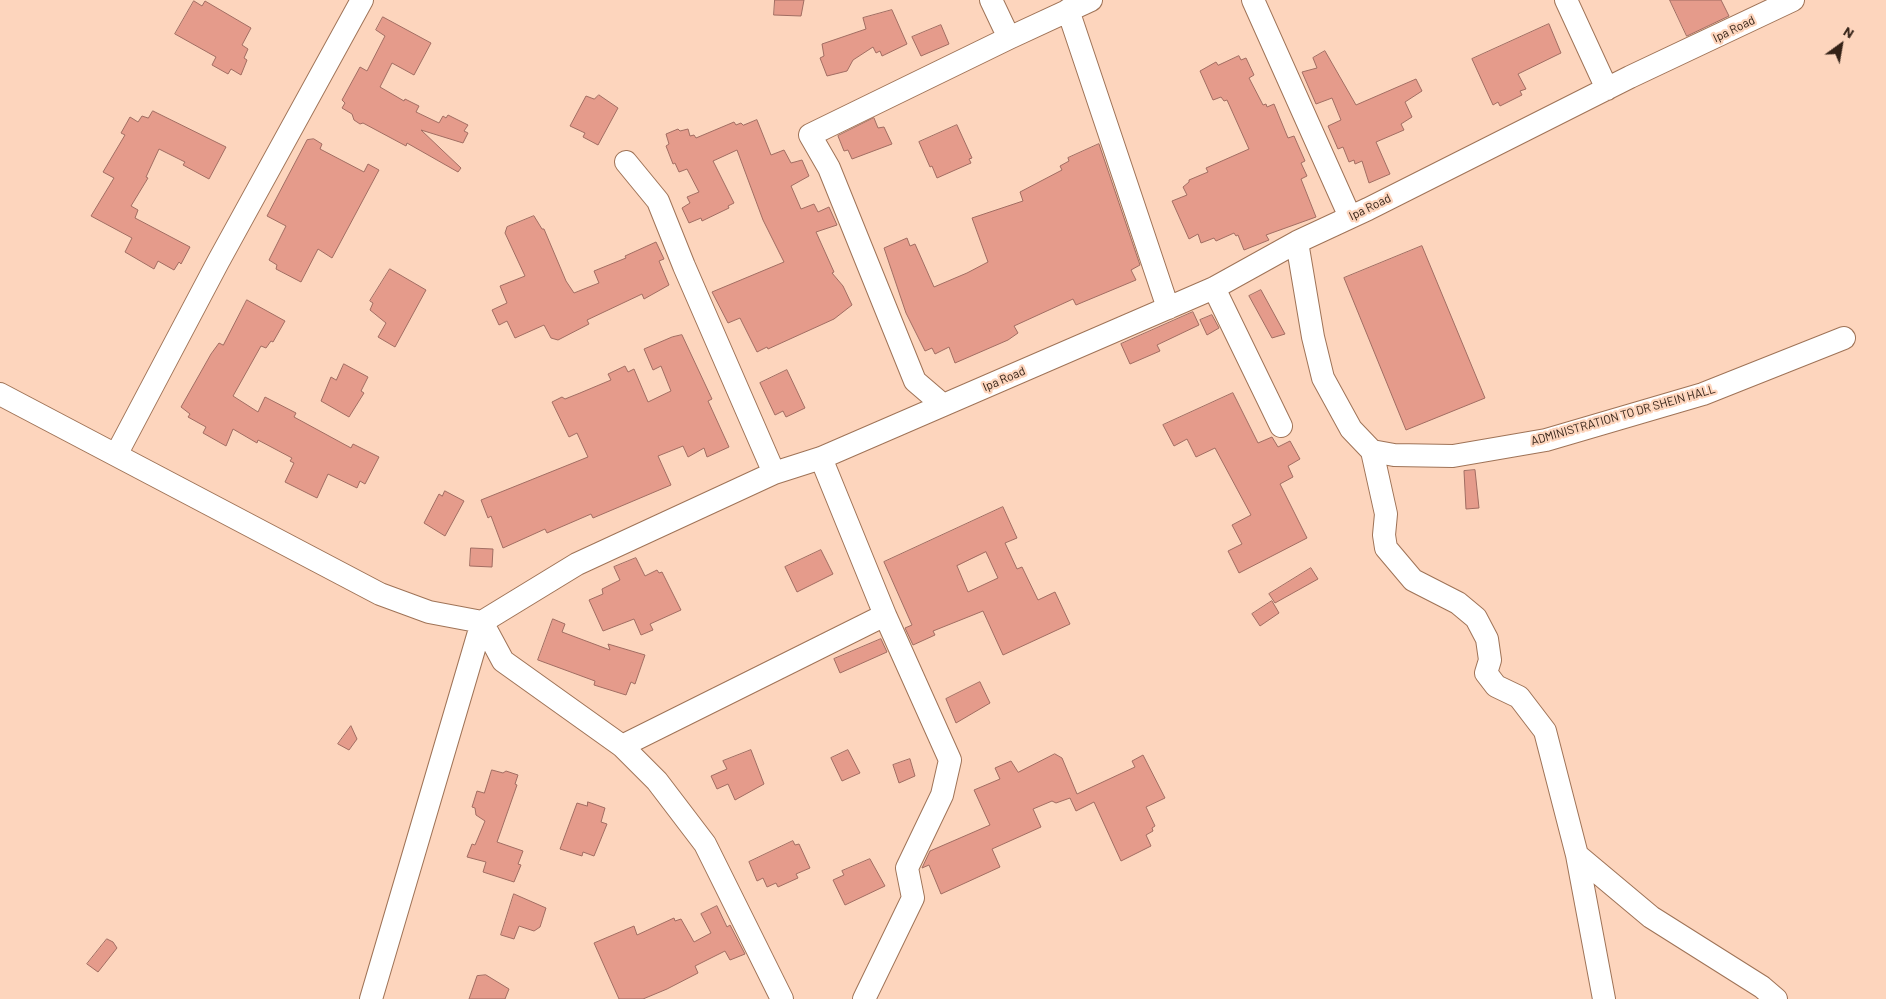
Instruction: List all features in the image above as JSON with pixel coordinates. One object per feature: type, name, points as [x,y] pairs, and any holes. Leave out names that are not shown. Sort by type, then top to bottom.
[{"type":"street","points":[[116,456],[218,262],[362,0]]},
{"type":"street","points":[[991,0],[1009,38]]},
{"type":"street","points":[[943,405],[915,381],[829,168],[810,135],[1091,0]]},
{"type":"street","points":[[1253,0],[1350,217]]},
{"type":"street","points":[[1566,0],[1607,89]]},
{"type":"street","name":"Ipa Road","points":[[482,622],[578,564],[774,473],[821,458],[1214,288],[1297,242],[1780,3]]},
{"type":"street","points":[[1068,10],[1168,308]]},
{"type":"street","points":[[626,162],[658,201],[684,266],[774,473]]},
{"type":"street","points":[[1297,242],[1313,337],[1323,378],[1351,429],[1372,451],[1386,514],[1384,535],[1386,548],[1413,580],[1458,603],[1476,618],[1487,639],[1490,660],[1486,673],[1496,686],[1519,697],[1545,731],[1577,855],[1604,999]]},
{"type":"street","points":[[1214,288],[1281,426]]},
{"type":"street","name":"ADMINISTRATION TO DR SHEIN HALL","points":[[1372,451],[1394,456],[1453,456],[1546,440],[1703,394],[1844,338]]},
{"type":"street","points":[[0,394],[380,594],[429,612],[482,622]]},
{"type":"street","points":[[821,458],[885,615],[950,760],[942,795],[908,868],[913,898],[864,999]]},
{"type":"street","points":[[622,746],[885,615]]},
{"type":"street","points":[[482,622],[503,661],[622,746],[657,781],[705,844],[782,999]]},
{"type":"street","points":[[372,999],[482,622]]},
{"type":"street","points":[[1577,855],[1651,917],[1762,987],[1776,999]]},
{"type":"building","points":[[775,0],[804,0],[801,16],[774,15]]},
{"type":"building","points":[[1670,0],[1721,0],[1729,16],[1687,36]]},
{"type":"building","points":[[194,1],[202,6],[205,1],[251,28],[242,45],[248,49],[244,58],[247,60],[241,75],[231,69],[228,74],[212,65],[216,57],[175,34]]},
{"type":"building","points":[[892,10],[907,44],[882,56],[880,51],[876,53],[873,47],[853,60],[847,71],[827,76],[820,58],[824,56],[822,44],[866,29],[863,18]]},
{"type":"building","points":[[383,17],[431,43],[414,75],[392,63],[380,87],[404,101],[405,99],[419,106],[416,112],[439,123],[443,116],[446,118],[448,115],[468,125],[464,131],[468,133],[463,143],[421,130],[461,168],[458,172],[407,143],[406,146],[363,123],[360,124],[354,120],[352,114],[342,108],[345,103],[342,100],[360,67],[367,71],[385,36],[376,30]]},
{"type":"building","points":[[1549,24],[1561,53],[1518,74],[1526,89],[1520,91],[1522,95],[1500,106],[1498,102],[1493,105],[1472,59]]},
{"type":"building","points":[[941,25],[949,44],[921,56],[912,37]]},
{"type":"building","points":[[1325,51],[1356,105],[1416,79],[1422,91],[1405,102],[1412,117],[1401,124],[1404,130],[1376,142],[1390,174],[1369,183],[1362,161],[1355,164],[1354,160],[1349,162],[1343,147],[1338,149],[1328,126],[1341,120],[1332,98],[1316,104],[1302,72],[1317,68],[1313,58]]},
{"type":"building","points":[[1239,56],[1241,60],[1246,58],[1254,75],[1249,78],[1263,105],[1266,104],[1267,107],[1274,104],[1288,138],[1294,136],[1305,161],[1301,163],[1307,176],[1301,179],[1316,217],[1266,235],[1269,240],[1244,250],[1238,235],[1236,236],[1234,233],[1216,241],[1214,238],[1201,243],[1198,234],[1189,239],[1172,201],[1187,195],[1183,187],[1189,180],[1208,172],[1206,168],[1249,149],[1227,100],[1224,101],[1221,97],[1213,100],[1200,71],[1216,62],[1218,65]]},
{"type":"building","points":[[599,95],[618,108],[598,145],[583,137],[585,133],[570,126],[586,96],[594,99]]},
{"type":"building","points":[[153,111],[226,147],[209,179],[183,165],[185,162],[159,149],[146,177],[148,178],[131,206],[138,210],[135,218],[190,247],[181,264],[179,262],[174,270],[158,261],[154,269],[125,252],[132,238],[91,216],[114,178],[103,172],[125,135],[121,133],[130,117],[138,122],[142,116],[148,118]]},
{"type":"building","points":[[874,118],[878,128],[884,127],[892,144],[852,159],[848,150],[844,151],[838,136]]},
{"type":"building","points":[[757,120],[771,155],[784,150],[791,163],[802,160],[809,176],[791,186],[801,209],[814,204],[818,212],[829,207],[837,225],[816,232],[834,272],[832,273],[843,286],[852,305],[834,319],[768,349],[767,347],[757,352],[740,318],[728,323],[712,292],[784,262],[763,220],[737,150],[713,161],[734,203],[728,206],[729,208],[702,221],[701,218],[689,223],[682,208],[690,203],[687,197],[699,192],[687,169],[679,172],[675,163],[673,164],[666,146],[669,144],[666,134],[678,129],[680,131],[688,129],[690,136],[694,135],[696,138],[734,122],[736,125],[741,123],[743,125]]},
{"type":"building","points":[[957,125],[972,158],[969,159],[971,163],[937,178],[919,142]]},
{"type":"building","points":[[314,139],[322,144],[320,149],[364,172],[368,164],[379,170],[332,258],[318,249],[301,282],[276,269],[277,265],[269,260],[286,226],[267,216],[307,140]]},
{"type":"building","points":[[1099,144],[1140,265],[1131,270],[1136,280],[1076,305],[1073,299],[1014,326],[1018,333],[1008,340],[955,363],[949,347],[935,354],[932,348],[925,351],[906,313],[884,248],[907,238],[910,246],[915,244],[934,287],[967,273],[988,262],[972,218],[1023,201],[1020,192],[1062,170],[1060,166],[1069,161],[1068,158]]},
{"type":"building","points":[[534,216],[542,229],[544,229],[566,281],[574,293],[599,283],[594,271],[626,258],[625,256],[656,242],[664,259],[659,261],[669,285],[644,299],[642,294],[587,320],[589,324],[558,340],[551,338],[544,325],[515,338],[507,321],[499,325],[492,310],[507,303],[500,286],[525,276],[505,233],[507,227]]},
{"type":"building","points":[[1422,246],[1485,398],[1406,430],[1344,278]]},
{"type":"building","points":[[390,269],[426,290],[395,347],[378,337],[386,323],[370,310],[373,303],[370,301]]},
{"type":"building","points":[[1261,290],[1285,334],[1272,338],[1249,296]]},
{"type":"building","points":[[247,300],[285,321],[273,342],[271,341],[266,348],[261,346],[233,396],[258,412],[265,397],[296,413],[294,417],[351,448],[353,444],[379,457],[365,484],[360,481],[357,488],[328,474],[317,498],[285,482],[294,463],[290,461],[292,458],[258,440],[257,443],[233,429],[226,446],[203,433],[206,427],[188,417],[190,414],[181,407],[211,354],[219,343],[223,345]]},
{"type":"building","points":[[1193,312],[1199,325],[1157,345],[1160,351],[1130,364],[1121,344]]},
{"type":"building","points":[[1212,315],[1219,328],[1207,335],[1200,320]]},
{"type":"building","points":[[682,335],[712,399],[708,401],[729,447],[707,457],[704,448],[688,457],[683,446],[658,456],[671,485],[593,518],[591,514],[547,533],[545,529],[503,548],[491,516],[488,518],[481,500],[588,457],[577,433],[569,437],[552,402],[562,397],[565,399],[611,380],[608,374],[625,366],[628,372],[634,369],[648,402],[671,391],[661,366],[653,370],[644,349],[672,337]]},
{"type":"building","points":[[344,364],[368,377],[361,391],[364,393],[349,417],[321,401],[331,377],[336,380]]},
{"type":"building","points":[[787,370],[805,408],[786,417],[783,411],[775,415],[760,383]]},
{"type":"building","points":[[1233,393],[1258,443],[1272,437],[1278,447],[1290,441],[1300,459],[1288,466],[1293,477],[1280,484],[1307,538],[1239,573],[1228,551],[1242,544],[1232,525],[1251,515],[1215,448],[1196,457],[1187,439],[1174,446],[1163,425]]},
{"type":"building","points":[[1475,470],[1479,508],[1466,509],[1464,471]]},
{"type":"building","points":[[445,491],[464,501],[445,536],[424,523],[439,494],[442,496]]},
{"type":"building","points":[[1003,507],[1017,538],[1005,543],[1017,569],[1022,567],[1038,600],[1055,592],[1070,624],[1003,655],[983,611],[933,631],[935,635],[913,645],[905,628],[912,625],[884,562]],"holes":[[[986,552],[998,578],[968,592],[957,566]]]},
{"type":"building","points":[[471,548],[493,549],[492,567],[470,566]]},
{"type":"building","points":[[821,550],[833,574],[797,592],[785,567]]},
{"type":"building","points":[[636,558],[645,576],[657,570],[659,573],[662,572],[681,610],[650,624],[653,630],[641,635],[634,619],[603,631],[589,600],[603,594],[602,589],[620,580],[614,567]]},
{"type":"building","points":[[1311,568],[1318,579],[1275,603],[1269,594]]},
{"type":"building","points":[[1272,601],[1279,613],[1260,626],[1252,614]]},
{"type":"building","points":[[553,619],[565,624],[562,632],[610,650],[608,644],[645,655],[635,684],[631,682],[626,695],[594,685],[595,681],[538,660]]},
{"type":"building","points":[[881,639],[887,652],[840,673],[834,659]]},
{"type":"building","points":[[980,682],[990,703],[956,723],[946,699]]},
{"type":"building","points":[[351,726],[357,739],[349,750],[338,744]]},
{"type":"building","points":[[751,750],[764,784],[735,800],[728,784],[717,789],[711,776],[727,769],[723,761]]},
{"type":"building","points":[[848,750],[860,773],[842,781],[831,758]]},
{"type":"building","points":[[1055,754],[1062,758],[1077,794],[1135,767],[1132,761],[1143,755],[1165,798],[1146,807],[1155,826],[1152,828],[1153,831],[1146,835],[1151,846],[1121,861],[1094,802],[1076,811],[1070,798],[1056,803],[1052,801],[1033,809],[1041,827],[992,849],[1000,867],[941,894],[929,865],[922,868],[930,851],[990,825],[974,790],[1000,779],[995,768],[1011,761],[1018,772]]},
{"type":"building","points":[[910,759],[915,776],[899,783],[893,765]]},
{"type":"building","points":[[492,770],[503,773],[506,771],[518,775],[515,784],[517,785],[497,842],[523,851],[518,864],[521,865],[514,882],[483,872],[486,862],[467,857],[472,844],[475,845],[485,821],[476,815],[475,808],[472,807],[477,791],[484,793]]},
{"type":"building","points":[[588,802],[605,808],[601,822],[607,824],[594,856],[583,852],[582,856],[560,849],[577,803],[587,806]]},
{"type":"building","points":[[793,841],[795,845],[799,844],[810,868],[796,874],[798,878],[778,887],[776,883],[767,887],[763,878],[757,881],[749,862]]},
{"type":"building","points":[[870,859],[885,886],[845,905],[833,880],[844,875],[842,871]]},
{"type":"building","points":[[514,894],[546,908],[540,927],[534,931],[519,926],[514,939],[501,935]]},
{"type":"building","points":[[717,906],[727,927],[730,925],[745,954],[730,960],[725,951],[695,966],[698,973],[667,989],[643,999],[619,999],[594,943],[634,926],[637,935],[674,918],[675,921],[681,919],[694,942],[711,933],[701,914]]},
{"type":"building","points":[[107,939],[113,942],[117,948],[98,972],[87,964]]},
{"type":"building","points":[[486,975],[509,989],[505,999],[469,999],[477,976]]}]
